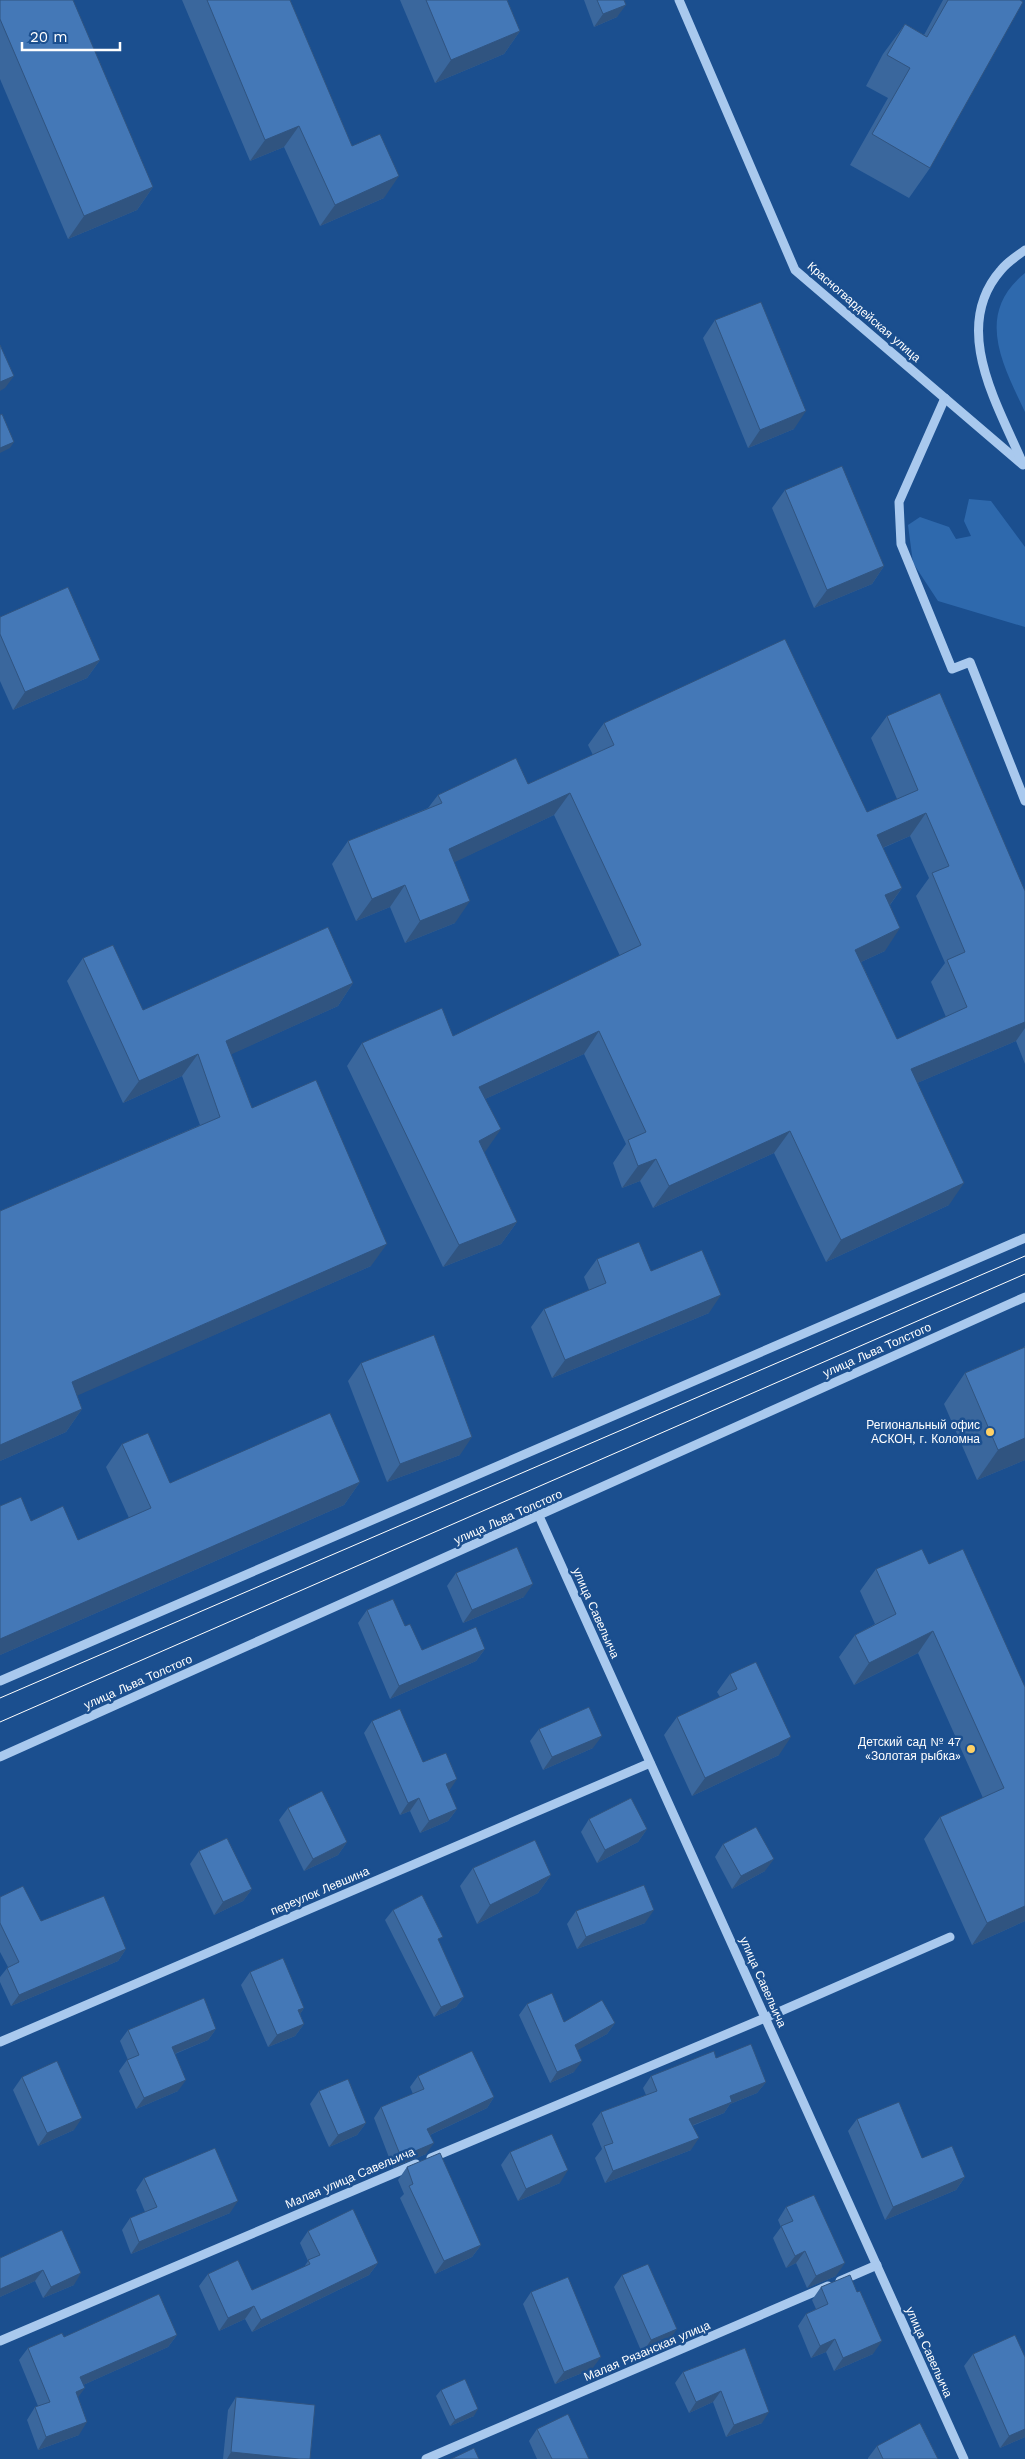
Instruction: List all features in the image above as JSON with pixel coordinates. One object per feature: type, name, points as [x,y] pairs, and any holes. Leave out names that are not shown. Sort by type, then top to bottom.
[{"type":"street","name":"Красногвардейская улица","points":[[679,0],[796,270],[1024,467]]},
{"type":"street","points":[[1024,467],[980,357],[978,320],[987,292],[1001,269],[1025,250]]},
{"type":"street","points":[[945,398],[899,502],[901,544],[952,669],[970,662],[1025,801]]},
{"type":"street","points":[[0,1681],[1025,1238]]},
{"type":"street","name":"улица Льва Толстого","points":[[0,1757],[1025,1297]]},
{"type":"street","name":"улица Савельича","points":[[540,1516],[964,2459]]},
{"type":"street","name":"переулок Левшина","points":[[0,2042],[650,1763]]},
{"type":"street","name":"Малая улица Савельича","points":[[0,2341],[765,2018],[950,1937]]},
{"type":"street","name":"Малая Рязанская улица","points":[[426,2459],[877,2265]]},
{"type":"shaded area","points":[[1025,273],[1025,412],[1002,358],[997,323],[1000,305],[1009,289]]},
{"type":"shaded area","points":[[969,499],[991,501],[1025,547],[1025,627],[938,601],[913,563],[908,525],[920,517],[949,527],[956,539],[971,536],[964,521]]},
{"type":"building","points":[[0,0],[73,0],[153,187],[84,216],[0,19]]},
{"type":"building","points":[[207,0],[290,0],[352,146],[380,134],[399,176],[335,205],[299,126],[265,140]]},
{"type":"building","points":[[426,0],[507,0],[520,31],[451,60]]},
{"type":"building","points":[[597,0],[624,0],[626,5],[603,14]]},
{"type":"building","points":[[948,0],[1020,0],[1023,2],[930,168],[872,134],[910,68],[887,55],[905,24],[927,37]]},
{"type":"building","points":[[761,302],[806,411],[760,430],[715,320]]},
{"type":"building","points":[[0,345],[14,376],[0,382]]},
{"type":"building","points":[[2,414],[14,442],[0,448],[0,415]]},
{"type":"building","points":[[842,466],[884,566],[827,590],[785,490]]},
{"type":"building","points":[[68,587],[100,660],[25,692],[0,634],[0,617]]},
{"type":"building","points":[[785,639],[867,812],[918,790],[887,716],[940,693],[1025,891],[1025,1022],[911,1069],[964,1183],[841,1240],[790,1131],[669,1186],[656,1159],[638,1166],[628,1140],[646,1132],[599,1031],[479,1087],[501,1129],[479,1141],[517,1222],[459,1245],[362,1043],[442,1008],[453,1036],[641,945],[570,793],[449,849],[470,901],[420,921],[405,885],[372,899],[348,841],[442,803],[438,795],[516,758],[528,784],[614,745],[604,723]],"holes":[[[926,813],[949,866],[932,873],[965,952],[947,960],[967,1007],[897,1039],[855,950],[900,928],[885,895],[902,888],[877,835]]]},
{"type":"building","points":[[328,927],[353,983],[226,1041],[252,1108],[316,1080],[387,1244],[72,1382],[82,1409],[0,1445],[0,1211],[220,1117],[198,1054],[139,1081],[83,958],[113,945],[143,1010]]},
{"type":"building","points":[[639,1242],[651,1271],[702,1250],[721,1295],[565,1360],[544,1309],[606,1283],[597,1259]]},
{"type":"building","points":[[434,1335],[472,1437],[400,1464],[361,1363]]},
{"type":"building","points":[[1025,1347],[1025,1438],[998,1450],[965,1373]]},
{"type":"building","points":[[330,1413],[360,1482],[0,1639],[0,1506],[21,1497],[31,1521],[63,1506],[78,1540],[151,1508],[122,1444],[148,1433],[170,1483]]},
{"type":"building","points":[[517,1547],[533,1584],[472,1610],[456,1573]]},
{"type":"building","points":[[922,1549],[929,1564],[963,1549],[1025,1687],[1025,1906],[987,1923],[940,1817],[1004,1788],[933,1631],[869,1663],[855,1635],[896,1614],[876,1569]]},
{"type":"building","points":[[393,1599],[405,1626],[410,1624],[422,1650],[476,1627],[485,1649],[399,1686],[367,1610]]},
{"type":"building","points":[[756,1662],[791,1737],[705,1778],[677,1717],[737,1689],[730,1674]]},
{"type":"building","points":[[589,1707],[602,1736],[552,1757],[539,1729]]},
{"type":"building","points":[[400,1709],[423,1762],[446,1753],[457,1779],[446,1784],[457,1809],[429,1821],[419,1798],[408,1803],[372,1721]]},
{"type":"building","points":[[322,1791],[347,1842],[313,1859],[288,1808]]},
{"type":"building","points":[[631,1798],[647,1829],[605,1850],[589,1819]]},
{"type":"building","points":[[756,1827],[774,1859],[741,1876],[723,1844]]},
{"type":"building","points":[[227,1838],[252,1889],[223,1902],[199,1851]]},
{"type":"building","points":[[535,1840],[551,1875],[490,1905],[473,1868]]},
{"type":"building","points":[[644,1885],[654,1910],[586,1937],[576,1911]]},
{"type":"building","points":[[23,1886],[41,1921],[104,1896],[126,1949],[19,1995],[7,1968],[19,1962],[0,1923],[0,1897]]},
{"type":"building","points":[[422,1895],[443,1937],[438,1939],[464,1997],[441,2007],[393,1910]]},
{"type":"building","points":[[283,1958],[304,2008],[298,2010],[304,2024],[277,2035],[250,1972]]},
{"type":"building","points":[[552,1993],[564,2022],[602,2000],[615,2023],[575,2045],[582,2061],[557,2072],[527,2004]]},
{"type":"building","points":[[204,1998],[216,2029],[172,2047],[186,2080],[144,2098],[127,2060],[139,2055],[128,2030]]},
{"type":"building","points":[[751,2044],[766,2082],[730,2096],[732,2102],[689,2119],[699,2138],[613,2171],[604,2146],[613,2143],[601,2112],[657,2091],[651,2076],[714,2051],[716,2058]]},
{"type":"building","points":[[472,2051],[494,2097],[427,2129],[434,2143],[401,2157],[381,2107],[424,2089],[418,2076]]},
{"type":"building","points":[[57,2061],[82,2118],[47,2133],[22,2077]]},
{"type":"building","points":[[348,2079],[366,2123],[338,2135],[319,2091]]},
{"type":"building","points":[[899,2102],[922,2158],[952,2146],[965,2177],[893,2207],[857,2119]]},
{"type":"building","points":[[552,2134],[568,2170],[526,2189],[510,2152]]},
{"type":"building","points":[[215,2148],[238,2201],[139,2242],[130,2218],[157,2207],[144,2178]]},
{"type":"building","points":[[440,2153],[481,2245],[444,2261],[409,2186],[413,2184],[407,2167]]},
{"type":"building","points":[[814,2195],[845,2263],[816,2276],[805,2251],[795,2256],[781,2226],[793,2221],[786,2207]]},
{"type":"building","points":[[353,2209],[378,2263],[261,2320],[254,2306],[228,2318],[208,2274],[238,2260],[252,2290],[310,2264],[308,2260],[320,2255],[308,2231]]},
{"type":"building","points":[[62,2230],[81,2273],[51,2287],[43,2270],[0,2289],[0,2258]]},
{"type":"building","points":[[648,2264],[677,2329],[651,2340],[622,2275]]},
{"type":"building","points":[[850,2275],[857,2292],[860,2291],[882,2341],[843,2358],[835,2339],[820,2346],[806,2314],[828,2304],[821,2287]]},
{"type":"building","points":[[568,2277],[601,2357],[564,2372],[531,2292]]},
{"type":"building","points":[[159,2294],[177,2335],[80,2377],[85,2388],[76,2392],[87,2422],[46,2437],[35,2407],[50,2402],[28,2348],[62,2333],[64,2337]]},
{"type":"building","points":[[1015,2335],[1025,2357],[1025,2429],[1009,2436],[973,2354]]},
{"type":"building","points":[[745,2348],[769,2412],[734,2425],[721,2391],[696,2402],[683,2372]]},
{"type":"building","points":[[465,2379],[478,2409],[455,2420],[441,2390]]},
{"type":"building","points":[[236,2397],[315,2405],[310,2459],[231,2452]]},
{"type":"building","points":[[568,2414],[589,2459],[552,2459],[537,2429]]},
{"type":"building","points":[[920,2423],[938,2459],[883,2459],[877,2446]]},
{"type":"building","points":[[474,2448],[479,2459],[451,2459]]},
{"type":"tram line","points":[[0,1698],[1025,1256]]},
{"type":"tram line","points":[[0,1722],[1025,1274]]},
{"type":"place","name":"Региональный офис АСКОН, г. Коломна","points":[[990,1432]]},
{"type":"place","name":"Детский сад № 47 «Золотая рыбка»","points":[[971,1749]]}]
